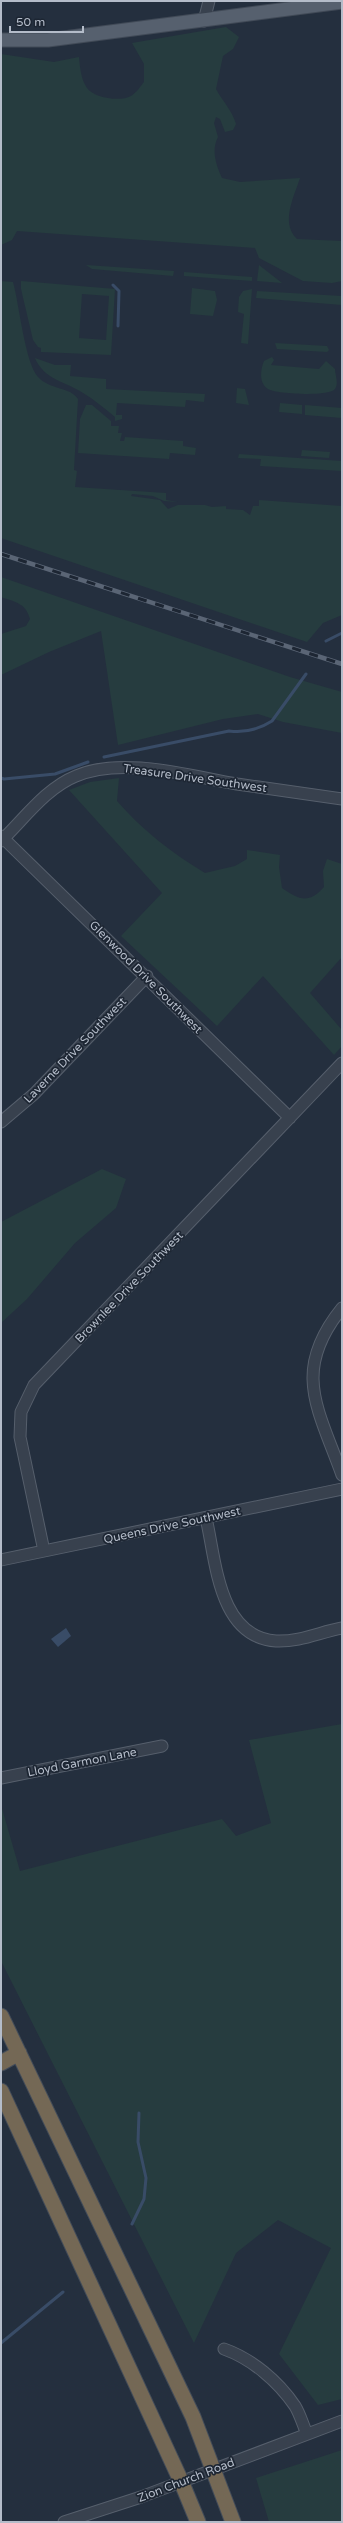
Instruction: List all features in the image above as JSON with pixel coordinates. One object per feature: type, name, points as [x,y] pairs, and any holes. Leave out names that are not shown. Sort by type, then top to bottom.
[{"type":"highway","points":[[1,2016],[190,2409],[233,2522]]},
{"type":"highway","points":[[1,2063],[19,2053]]},
{"type":"highway","points":[[1,2091],[181,2481],[198,2522]]},
{"type":"main road","points":[[1,40],[48,40],[342,2]]},
{"type":"street","points":[[204,21],[209,1]]},
{"type":"street","name":"Treasure Drive Southwest","points":[[2,838],[58,787],[76,776],[91,771],[117,768],[158,771],[342,799]]},
{"type":"street","name":"Glenwood Drive Southwest","points":[[2,838],[147,976],[290,1118]]},
{"type":"street","name":"Laverne Drive Southwest","points":[[1,1122],[34,1094],[147,976]]},
{"type":"street","name":"Brownlee Drive Southwest","points":[[44,1551],[20,1437],[21,1412],[26,1398],[34,1385],[342,1063]]},
{"type":"street","points":[[342,1308],[321,1338],[316,1350],[312,1374],[318,1409],[342,1475]]},
{"type":"street","name":"Queens Drive Southwest","points":[[1,1560],[342,1489]]},
{"type":"street","points":[[206,1518],[226,1605],[237,1621],[251,1632],[276,1640],[309,1638],[342,1628]]},
{"type":"street","name":"Lloyd Garmon Lane","points":[[1,1778],[162,1746]]},
{"type":"street","points":[[224,2349],[243,2356],[269,2376],[295,2406],[307,2434]]},
{"type":"street","name":"Zion Church Road","points":[[64,2522],[213,2470],[342,2421]]},
{"type":"green space","points":[[226,27],[239,37],[233,49],[223,56],[216,89],[230,110],[236,124],[233,130],[225,132],[220,119],[216,117],[214,123],[218,137],[215,147],[215,158],[222,178],[240,182],[300,178],[290,210],[289,225],[292,233],[297,239],[342,241],[342,281],[332,283],[303,281],[259,258],[255,248],[17,231],[12,240],[1,245],[1,54],[54,62],[79,57],[82,77],[87,88],[101,97],[120,99],[131,96],[144,82],[144,64],[132,43]]},
{"type":"green space","points":[[86,265],[174,271],[173,276],[92,269]]},
{"type":"green space","points":[[259,265],[282,283],[257,281]]},
{"type":"green space","points":[[184,272],[252,277],[252,281],[184,276]]},
{"type":"green space","points":[[1,281],[13,282],[26,346],[33,370],[43,381],[70,392],[78,399],[74,470],[77,471],[75,487],[166,493],[166,500],[178,502],[164,501],[153,496],[132,494],[131,496],[160,500],[168,509],[178,505],[205,505],[212,507],[226,506],[226,509],[243,510],[250,515],[253,506],[259,506],[259,500],[342,506],[342,615],[323,623],[307,642],[1,538]]},
{"type":"green space","points":[[21,281],[115,289],[111,355],[41,352],[41,348],[38,347],[33,340],[21,289]],"holes":[[[82,294],[109,296],[106,340],[79,338]]]},
{"type":"green space","points":[[192,288],[215,291],[217,300],[213,316],[190,314]]},
{"type":"green space","points":[[252,289],[248,344],[241,343],[244,314],[238,312],[239,297],[243,291]]},
{"type":"green space","points":[[257,291],[342,296],[342,305],[256,298]]},
{"type":"green space","points":[[275,343],[327,346],[329,350],[327,352],[277,349]]},
{"type":"green space","points":[[272,357],[274,360],[271,365],[319,369],[326,361],[335,369],[337,382],[336,387],[331,392],[313,394],[281,392],[268,389],[263,384],[261,373],[264,361]]},
{"type":"green space","points":[[35,358],[55,365],[71,365],[70,376],[106,379],[106,389],[205,394],[204,402],[186,400],[185,407],[117,403],[116,415],[122,415],[122,419],[115,421],[115,417],[92,399],[76,389],[49,376]]},
{"type":"green space","points":[[237,388],[245,389],[249,405],[236,403]]},
{"type":"green space","points":[[280,403],[302,405],[302,414],[279,412]]},
{"type":"green space","points":[[86,405],[92,405],[111,421],[111,426],[119,426],[118,433],[122,433],[120,441],[124,441],[125,437],[183,441],[183,446],[196,448],[195,455],[170,453],[169,459],[78,453],[80,419]]},
{"type":"green space","points":[[305,405],[342,408],[342,418],[305,415]]},
{"type":"green space","points":[[302,450],[330,452],[329,458],[301,456]]},
{"type":"green space","points":[[239,454],[342,461],[342,471],[260,466],[261,459],[238,458]]},
{"type":"green space","points":[[1,577],[290,677],[342,692],[342,733],[283,722],[258,714],[223,719],[118,745],[101,631],[49,652],[1,675],[1,634],[26,626],[30,619],[23,606],[1,597]]},
{"type":"green space","points":[[119,778],[117,801],[126,811],[158,840],[181,858],[205,873],[235,866],[247,859],[247,850],[280,855],[279,867],[282,888],[299,897],[309,898],[314,896],[324,887],[323,871],[327,859],[342,864],[342,957],[310,993],[342,1030],[342,1046],[334,1055],[263,976],[217,1026],[121,936],[162,893],[69,790],[90,782]]},
{"type":"green space","points":[[102,1169],[126,1179],[116,1208],[75,1243],[27,1299],[1,1323],[1,1222]]},
{"type":"green space","points":[[342,1724],[342,2399],[318,2405],[279,2354],[331,2248],[278,2220],[236,2253],[194,2343],[1,1961],[1,1805],[20,1871],[222,1819],[236,1836],[271,1823],[249,1740]]},
{"type":"green space","points":[[342,2450],[342,2522],[269,2522],[256,2478]]},
{"type":"water","points":[[66,1628],[71,1636],[58,1647],[51,1639]]},
{"type":"waterway","points":[[113,285],[119,291],[118,326]]},
{"type":"waterway","points":[[326,641],[342,633]]},
{"type":"waterway","points":[[104,757],[229,731],[240,732],[261,727],[272,721],[306,674]]},
{"type":"waterway","points":[[1,778],[4,779],[55,774],[88,762]]},
{"type":"waterway","points":[[132,2224],[144,2199],[146,2178],[138,2142],[139,2113]]},
{"type":"waterway","points":[[1,2343],[63,2292]]},
{"type":"railway","points":[[1,554],[342,664]]}]
